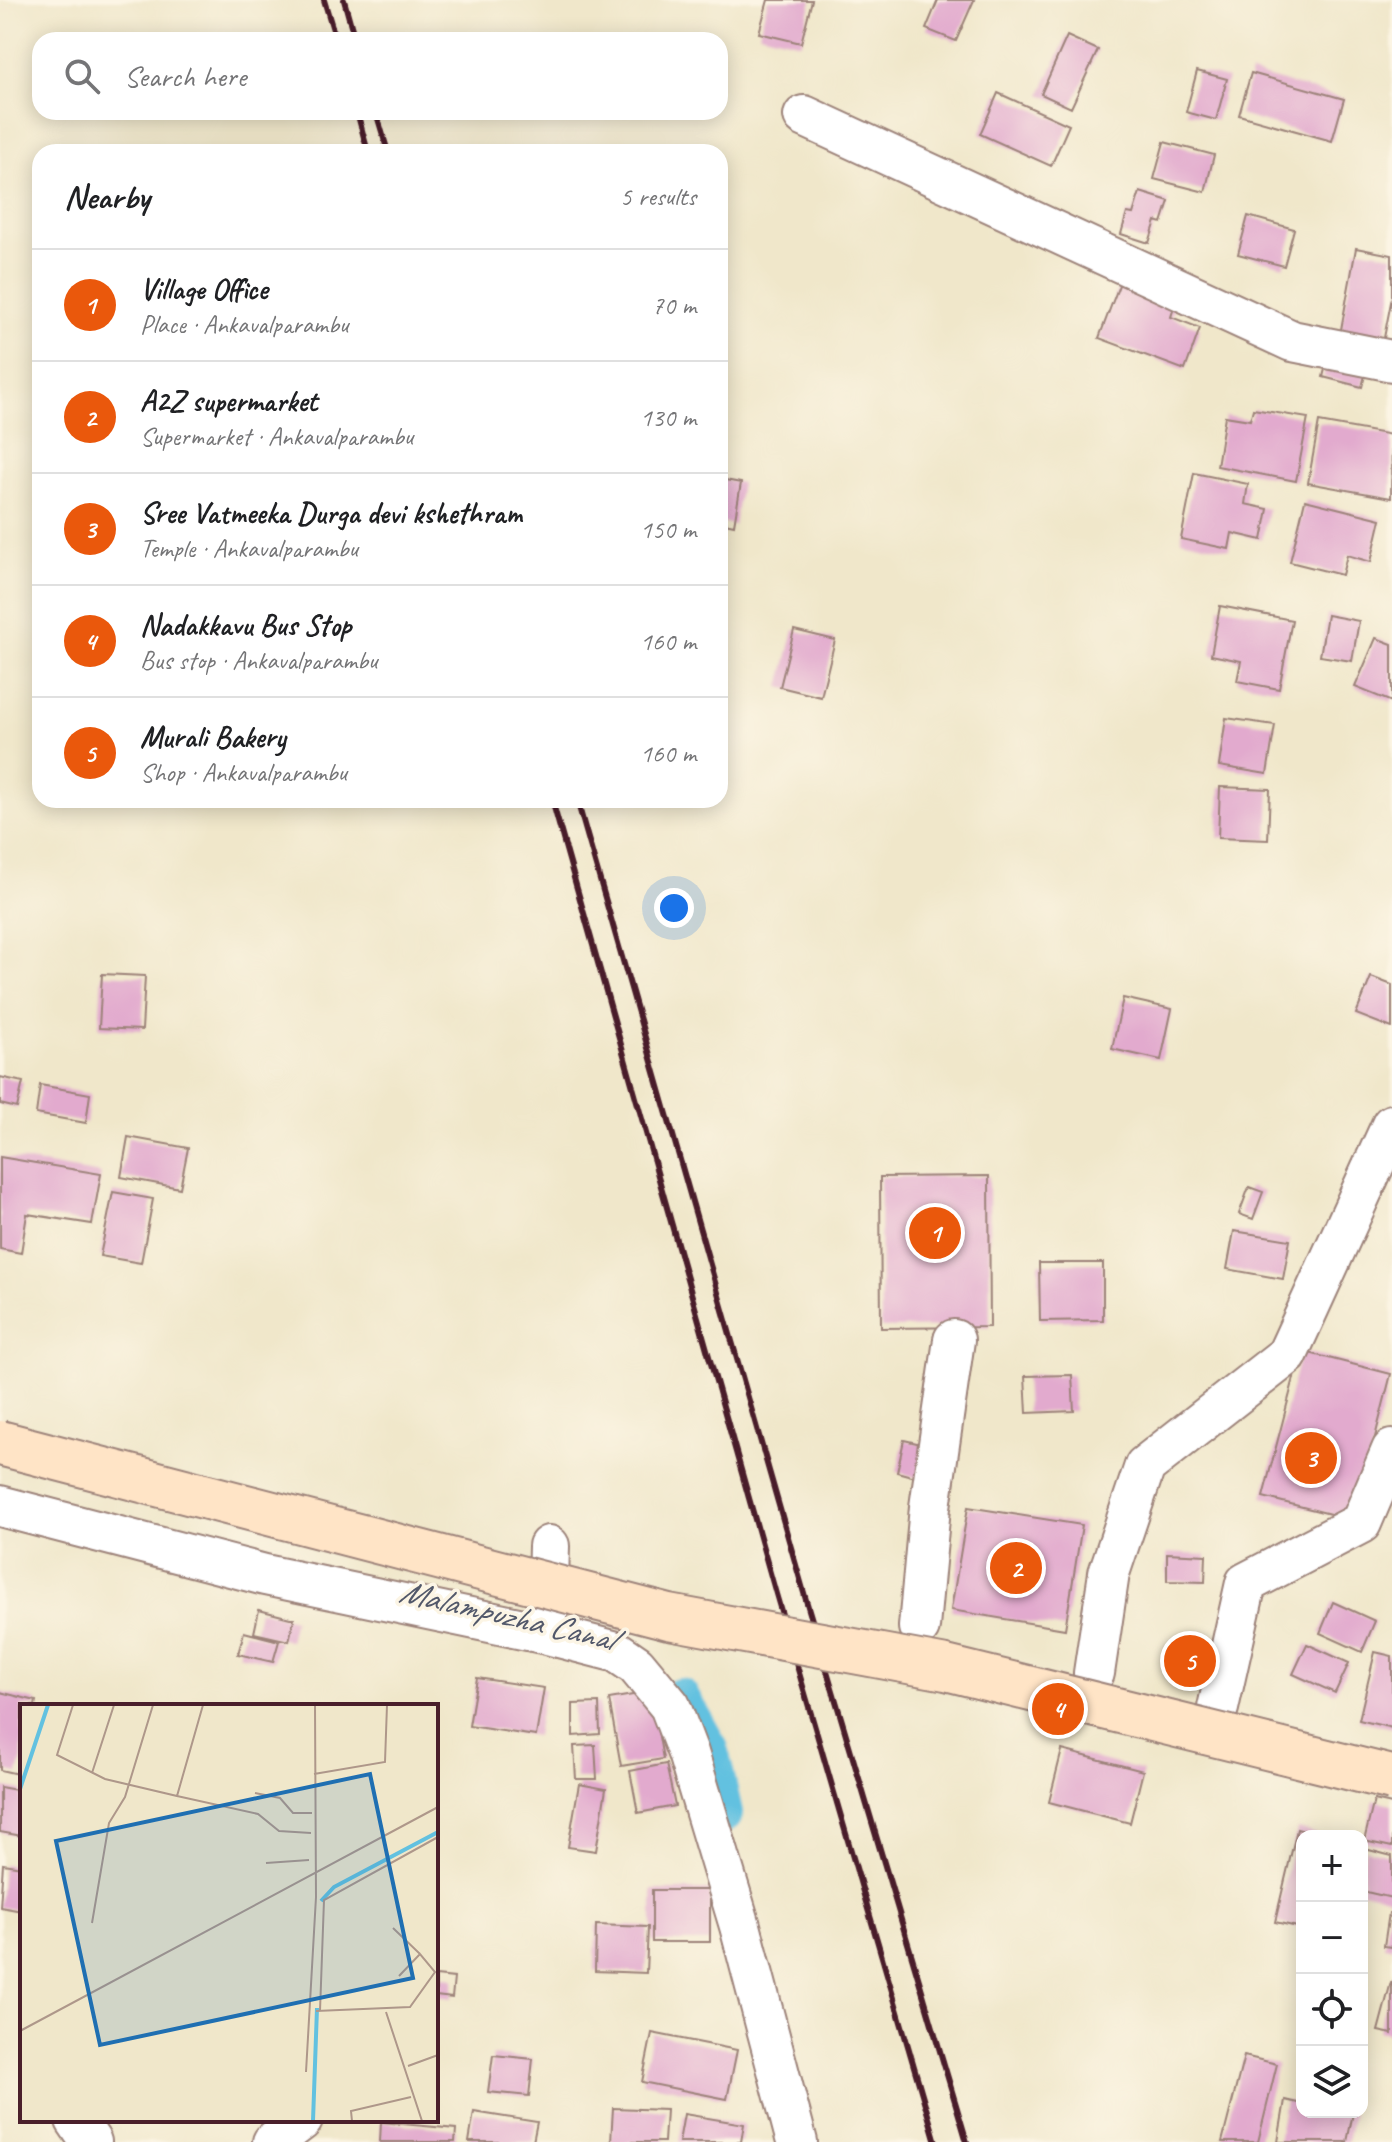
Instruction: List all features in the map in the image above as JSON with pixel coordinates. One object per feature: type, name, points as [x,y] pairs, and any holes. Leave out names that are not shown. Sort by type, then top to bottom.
[{"type":"main road","points":[[0,1443],[669,1617],[946,1668],[1392,1778]]},
{"type":"street","points":[[804,116],[1292,341],[1392,361]]},
{"type":"street","points":[[1094,1673],[1109,1573],[1145,1466],[1287,1355],[1392,1125]]},
{"type":"street","points":[[919,1627],[930,1507],[954,1340]]},
{"type":"street","points":[[1218,1708],[1246,1583],[1361,1523],[1392,1450]]},
{"type":"street","points":[[0,1506],[265,1575],[547,1634],[617,1652],[636,1665],[670,1706],[688,1753],[740,1926],[797,2142]]},
{"type":"street","points":[[547,1634],[549,1550]]},
{"type":"street","points":[[77,2122],[91,2142]]},
{"type":"street","points":[[273,2142],[299,2122]]},
{"type":"building","points":[[768,0],[812,0],[801,43],[759,33]]},
{"type":"building","points":[[938,0],[974,0],[956,41],[926,29]]},
{"type":"building","points":[[1067,36],[1098,50],[1071,108],[1041,94]]},
{"type":"building","points":[[1197,71],[1227,79],[1216,120],[1186,112]]},
{"type":"building","points":[[1251,73],[1344,99],[1332,141],[1239,115]]},
{"type":"building","points":[[998,93],[1069,125],[1051,166],[980,134]]},
{"type":"building","points":[[1164,142],[1214,155],[1205,192],[1154,179]]},
{"type":"building","points":[[1140,192],[1169,201],[1162,223],[1156,221],[1149,243],[1121,234],[1127,213],[1133,214]]},
{"type":"building","points":[[1248,216],[1294,229],[1284,266],[1238,254]]},
{"type":"building","points":[[1356,248],[1392,255],[1392,297],[1383,343],[1340,335]]},
{"type":"building","points":[[1122,277],[1177,298],[1171,317],[1200,328],[1185,370],[1099,338]]},
{"type":"building","points":[[1330,349],[1369,360],[1362,387],[1323,377]]},
{"type":"building","points":[[1253,409],[1308,418],[1296,481],[1217,466],[1225,416],[1250,420]]},
{"type":"building","points":[[1319,422],[1392,435],[1391,498],[1308,483]]},
{"type":"building","points":[[1194,473],[1248,484],[1245,504],[1268,509],[1262,540],[1232,533],[1229,549],[1181,539]]},
{"type":"building","points":[[728,481],[741,483],[734,525],[728,524]]},
{"type":"building","points":[[1305,500],[1381,519],[1371,562],[1347,555],[1342,575],[1290,562]]},
{"type":"building","points":[[1220,606],[1292,620],[1279,689],[1237,681],[1241,661],[1211,655]]},
{"type":"building","points":[[1327,615],[1359,621],[1352,661],[1320,656]]},
{"type":"building","points":[[794,630],[835,640],[821,697],[780,687]]},
{"type":"building","points":[[1376,638],[1392,644],[1392,702],[1355,687]]},
{"type":"building","points":[[1226,718],[1275,725],[1267,774],[1219,766]]},
{"type":"building","points":[[1220,787],[1270,789],[1268,840],[1218,838]]},
{"type":"building","points":[[102,974],[145,976],[142,1030],[99,1028]]},
{"type":"building","points":[[1371,977],[1392,985],[1392,1028],[1356,1014]]},
{"type":"building","points":[[1123,998],[1172,1009],[1161,1060],[1112,1049]]},
{"type":"building","points":[[0,1077],[23,1082],[17,1108],[0,1104]]},
{"type":"building","points":[[40,1085],[90,1094],[86,1123],[36,1114]]},
{"type":"building","points":[[128,1137],[188,1148],[180,1188],[121,1177]]},
{"type":"building","points":[[0,1157],[101,1174],[92,1224],[27,1214],[21,1253],[0,1249]]},
{"type":"building","points":[[989,1176],[990,1327],[881,1328],[880,1177]]},
{"type":"building","points":[[1249,1187],[1263,1192],[1253,1219],[1239,1214]]},
{"type":"building","points":[[113,1192],[153,1199],[141,1263],[100,1256]]},
{"type":"building","points":[[1234,1231],[1290,1240],[1283,1279],[1227,1269]]},
{"type":"building","points":[[1039,1263],[1103,1263],[1103,1320],[1040,1321]]},
{"type":"building","points":[[1301,1351],[1391,1374],[1354,1520],[1263,1497]]},
{"type":"building","points":[[1072,1375],[1074,1411],[1027,1413],[1025,1376]]},
{"type":"building","points":[[904,1440],[938,1448],[930,1481],[897,1472]]},
{"type":"building","points":[[968,1507],[1082,1525],[1065,1629],[951,1610]]},
{"type":"building","points":[[1167,1553],[1206,1555],[1205,1582],[1167,1581]]},
{"type":"building","points":[[1333,1602],[1375,1621],[1362,1652],[1320,1633]]},
{"type":"building","points":[[259,1610],[294,1619],[289,1641],[254,1633]]},
{"type":"building","points":[[244,1632],[279,1641],[273,1662],[238,1654]]},
{"type":"building","points":[[1178,1639],[1212,1649],[1202,1683],[1167,1673]]},
{"type":"building","points":[[1307,1644],[1349,1663],[1335,1693],[1293,1674]]},
{"type":"building","points":[[1375,1652],[1392,1656],[1392,1728],[1359,1720]]},
{"type":"building","points":[[477,1678],[544,1688],[536,1736],[469,1726]]},
{"type":"building","points":[[0,1692],[36,1701],[35,1704],[20,1704],[18,1774],[0,1770]]},
{"type":"building","points":[[651,1692],[663,1759],[621,1766],[609,1699]]},
{"type":"building","points":[[599,1703],[600,1734],[573,1736],[573,1704]]},
{"type":"building","points":[[595,1745],[597,1779],[576,1779],[574,1746]]},
{"type":"building","points":[[1062,1750],[1143,1771],[1130,1823],[1049,1802]]},
{"type":"building","points":[[666,1764],[675,1806],[638,1813],[630,1771]]},
{"type":"building","points":[[579,1784],[606,1789],[596,1851],[568,1847]]},
{"type":"building","points":[[0,1787],[20,1791],[20,1836],[0,1832]]},
{"type":"building","points":[[1374,1800],[1392,1804],[1392,1847],[1368,1842],[1367,1830]]},
{"type":"building","points":[[1296,1833],[1296,1927],[1275,1922]]},
{"type":"building","points":[[1368,1850],[1392,1856],[1392,1898],[1368,1892]]},
{"type":"building","points":[[3,1864],[20,1867],[20,1911],[0,1907]]},
{"type":"building","points":[[652,1890],[710,1890],[710,1942],[652,1942]]},
{"type":"building","points":[[1389,1913],[1392,1913],[1392,1947],[1384,1946]]},
{"type":"building","points":[[596,1925],[648,1927],[646,1973],[595,1971]]},
{"type":"building","points":[[438,1976],[454,1978],[452,1998],[438,1996]]},
{"type":"building","points":[[1392,1982],[1392,2034],[1378,2031]]},
{"type":"building","points":[[652,2033],[737,2050],[727,2099],[642,2082]]},
{"type":"building","points":[[493,2055],[533,2059],[529,2096],[488,2092]]},
{"type":"building","points":[[1244,2056],[1277,2064],[1258,2142],[1222,2142]]},
{"type":"building","points":[[1285,2100],[1296,2103],[1296,2118],[1352,2118],[1347,2142],[1278,2142]]},
{"type":"building","points":[[613,2108],[666,2110],[664,2142],[611,2142]]},
{"type":"building","points":[[474,2112],[537,2122],[533,2142],[469,2142]]},
{"type":"building","points":[[684,2114],[744,2124],[741,2142],[679,2142]]},
{"type":"building","points":[[381,2122],[456,2129],[455,2142],[380,2142]]},
{"type":"waterway","name":"Malampuzha Canal","points":[[680,1698],[709,1750],[723,1813]]},
{"type":"railway","points":[[324,0],[334,32]]},
{"type":"railway","points":[[344,0],[353,32]]},
{"type":"railway","points":[[359,120],[366,144]]},
{"type":"railway","points":[[378,120],[386,144]]},
{"type":"railway","points":[[554,808],[776,1594],[936,2142]]},
{"type":"railway","points":[[579,808],[806,1600],[967,2142]]},
{"type":"place","name":"Village Office","points":[[935,1233]]},
{"type":"place","name":"Sree Vatmeeka Durga devi kshethram","points":[[1311,1458]]},
{"type":"place","name":"A2Z supermarket","points":[[1016,1568]]},
{"type":"place","name":"Murali Bakery","points":[[1190,1661]]},
{"type":"place","name":"Nadakkavu Bus Stop","points":[[1058,1709]]}]
